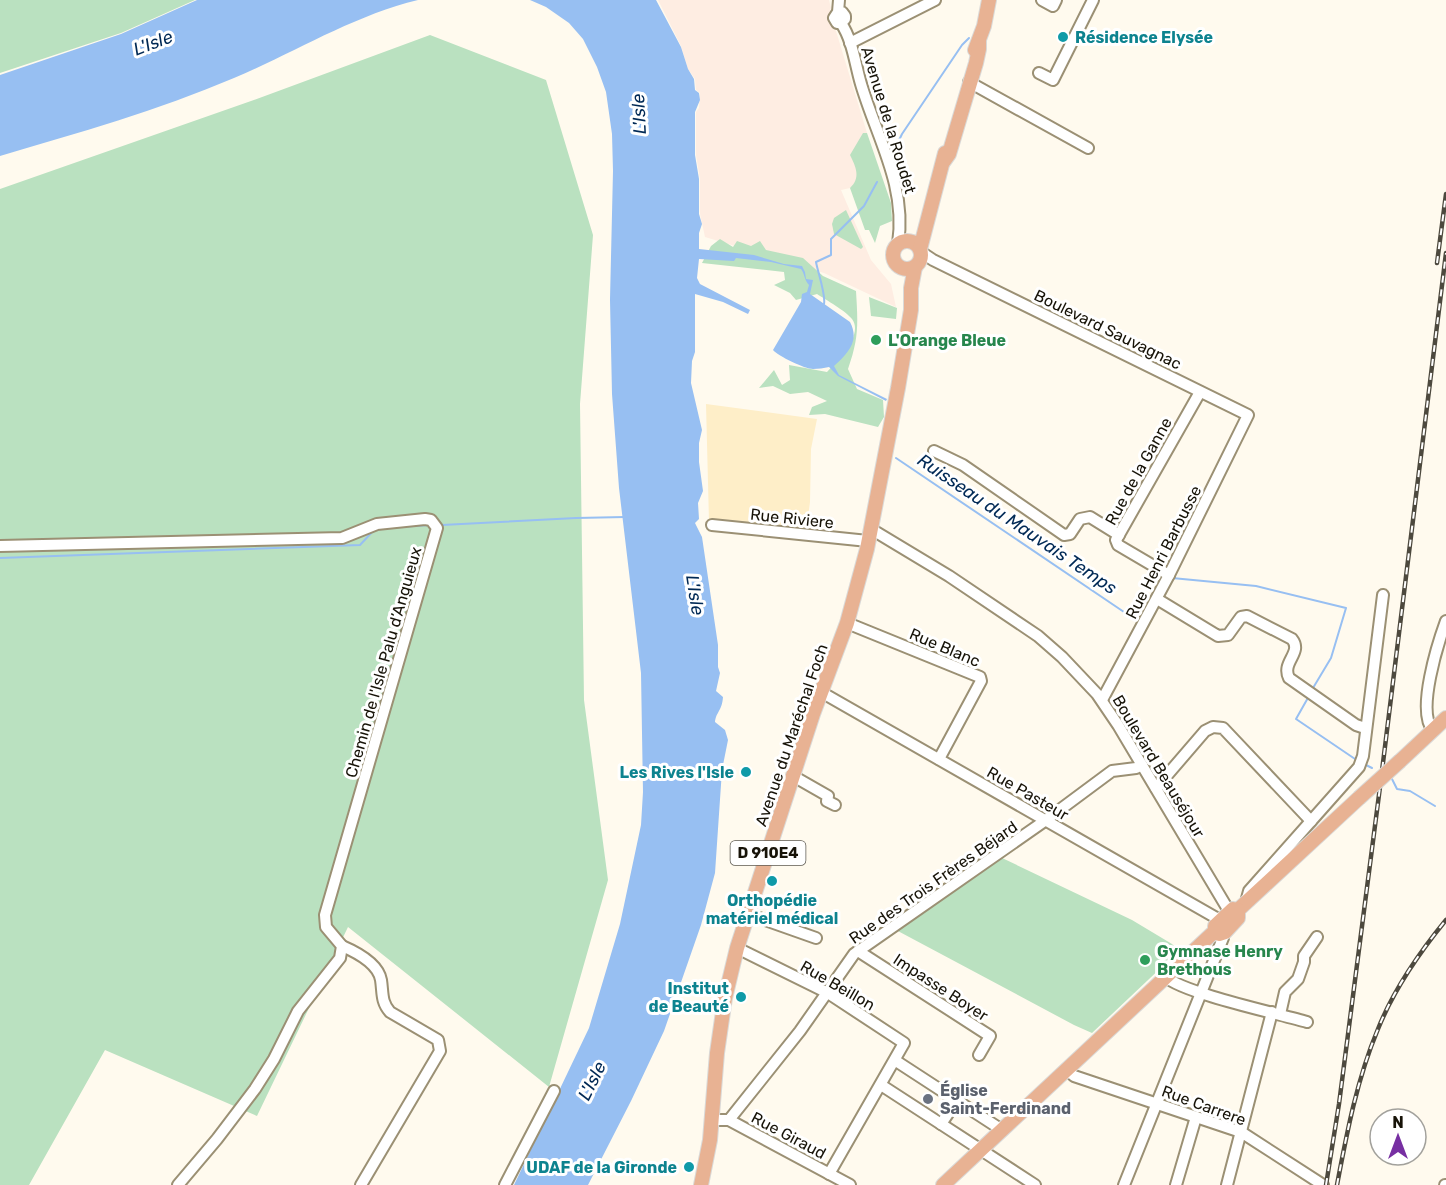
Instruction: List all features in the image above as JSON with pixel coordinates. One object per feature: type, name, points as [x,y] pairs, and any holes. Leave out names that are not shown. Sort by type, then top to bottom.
[{"type":"main road","name":"D 910E4","points":[[912,253],[932,206],[944,161],[949,154],[990,4]]},
{"type":"main road","name":"Avenue du Maréchal Foch","points":[[701,1185],[710,1140],[721,1022],[737,948],[821,692],[847,623],[870,535],[894,416],[906,330],[906,280],[912,253]]},
{"type":"main road","points":[[943,1185],[1446,718]]},
{"type":"street","points":[[850,43],[934,0]]},
{"type":"street","points":[[1042,0],[1053,6],[1056,0]]},
{"type":"street","points":[[1040,73],[1053,80],[1093,0]]},
{"type":"street","name":"Avenue de la Roudet","points":[[838,6],[834,18],[847,32],[861,85],[899,195],[900,227],[912,253]]},
{"type":"street","points":[[971,76],[1088,148]]},
{"type":"street","name":"Boulevard Sauvagnac","points":[[912,253],[954,270],[1248,415]]},
{"type":"street","name":"Rue de la Ganne","points":[[1169,575],[1118,545],[1116,540],[1200,392]]},
{"type":"street","name":"Rue Henri Barbusse","points":[[1102,700],[1157,599],[1248,415]]},
{"type":"street","points":[[934,451],[963,465],[1064,535],[1070,534],[1080,519],[1090,517],[1119,535]]},
{"type":"street","name":"Chemin de l'Isle Palu d’Anguieux","points":[[0,546],[342,538],[377,524],[425,519],[435,524],[436,536],[325,915],[326,927],[342,946]]},
{"type":"street","name":"Rue Riviere","points":[[712,525],[870,535]]},
{"type":"street","name":"Boulevard Beauséjour","points":[[870,535],[950,576],[1038,636],[1062,657],[1102,700],[1156,788],[1228,918]]},
{"type":"street","points":[[1124,1185],[1223,938],[1228,918],[1249,891],[1359,767],[1363,756],[1383,595]]},
{"type":"street","points":[[1157,599],[1218,636],[1228,635],[1241,617],[1247,616],[1292,639],[1296,644],[1296,651],[1286,666],[1289,678],[1356,725],[1365,728]]},
{"type":"street","points":[[1432,730],[1427,720],[1430,680],[1435,651],[1446,621]]},
{"type":"street","name":"Rue Blanc","points":[[847,623],[980,677],[981,681],[939,759]]},
{"type":"street","name":"Rue Pasteur","points":[[821,692],[1046,820],[1228,918]]},
{"type":"street","points":[[1156,788],[1205,731],[1213,727],[1223,728],[1311,821]]},
{"type":"street","name":"Rue des Trois Frères Béjard","points":[[729,1120],[828,993],[854,954],[1112,771],[1142,765]]},
{"type":"street","points":[[794,776],[828,796],[827,801],[835,805]]},
{"type":"street","points":[[748,914],[816,938]]},
{"type":"street","points":[[1227,1185],[1276,1013],[1285,992],[1298,979],[1304,956],[1317,937]]},
{"type":"street","points":[[178,1185],[218,1139],[255,1089],[274,1059],[298,1011],[340,958],[342,946],[356,952],[376,969],[380,978],[384,1006],[438,1040],[440,1045],[440,1051],[367,1183]]},
{"type":"street","name":"Rue Beillon","points":[[737,948],[828,993],[904,1043],[896,1061]]},
{"type":"street","name":"Impasse Boyer","points":[[858,951],[990,1036],[979,1055]]},
{"type":"street","points":[[1166,977],[1173,983],[1201,992],[1307,1022]]},
{"type":"street","points":[[829,1174],[896,1061],[1002,1130]]},
{"type":"street","name":"Rue Carrere","points":[[1067,1070],[1074,1076],[1242,1132],[1323,1185]]},
{"type":"street","points":[[881,1085],[1035,1185]]},
{"type":"street","points":[[505,1185],[554,1090]]},
{"type":"street","points":[[941,1124],[957,1100]]},
{"type":"street","points":[[1176,1185],[1196,1117]]},
{"type":"street","name":"Rue Giraud","points":[[712,1120],[729,1120],[850,1185]]},
{"type":"shaded area","points":[[658,0],[829,0],[831,8],[828,22],[836,31],[867,133],[863,133],[856,183],[850,188],[841,190],[871,260],[891,284],[896,307],[824,273],[705,237],[700,214],[700,179],[696,155],[696,112],[699,108],[700,93],[696,90],[695,79],[688,69],[681,46]]},
{"type":"shaded area","points":[[706,404],[817,419],[811,449],[810,502],[806,532],[709,522]]},
{"type":"green space","points":[[0,0],[195,0],[121,33],[0,73]]},
{"type":"green space","points":[[430,35],[546,80],[593,235],[580,404],[584,700],[608,880],[549,1087],[348,927],[257,1116],[105,1050],[29,1185],[0,1185],[0,189]]},
{"type":"green space","points":[[863,133],[867,133],[891,203],[892,221],[880,226],[875,243],[869,230],[865,230],[850,188],[855,180],[856,168],[850,155]]},
{"type":"green space","points":[[846,210],[863,247],[861,249],[834,234],[832,224],[834,218]]},
{"type":"green space","points":[[720,239],[733,247],[737,241],[751,246],[760,241],[766,250],[803,258],[823,276],[856,291],[857,331],[848,369],[857,389],[883,400],[884,417],[878,427],[825,414],[809,415],[812,407],[827,401],[808,392],[790,394],[773,386],[759,388],[774,370],[782,385],[790,380],[789,365],[827,372],[848,348],[855,333],[855,325],[845,313],[817,294],[796,300],[790,293],[774,285],[785,280],[784,272],[702,263],[711,246]]},
{"type":"green space","points":[[869,297],[897,308],[896,319],[871,316]]},
{"type":"green space","points":[[1000,857],[1132,920],[1172,944],[1179,951],[1092,1033],[896,930]]},
{"type":"water","name":"L'Isle","points":[[197,0],[418,0],[370,15],[206,90],[0,156],[0,75],[121,34]]},
{"type":"water","name":"L'Isle","points":[[530,0],[656,0],[681,47],[694,79],[695,90],[699,93],[700,100],[695,112],[695,155],[699,179],[699,214],[702,224],[699,233],[699,249],[754,255],[784,264],[802,266],[806,279],[813,280],[810,294],[850,322],[853,329],[851,346],[834,366],[839,375],[887,399],[886,401],[838,376],[829,367],[817,369],[798,365],[773,350],[801,302],[802,294],[807,292],[809,285],[806,281],[801,269],[771,262],[736,258],[734,261],[699,259],[697,278],[700,284],[750,310],[748,314],[723,302],[695,294],[695,352],[692,361],[691,383],[702,430],[699,462],[703,491],[698,503],[699,519],[695,523],[702,537],[718,645],[720,673],[716,691],[723,697],[715,722],[725,730],[728,740],[722,770],[715,873],[701,925],[664,1031],[588,1185],[514,1185],[589,1028],[620,924],[641,825],[643,792],[641,673],[619,488],[612,394],[610,300],[613,171],[612,134],[606,92],[583,39],[569,23],[546,7]]},
{"type":"waterway","points":[[892,155],[902,134],[969,38]]},
{"type":"waterway","points":[[824,304],[816,262],[831,255],[831,239],[864,206],[877,182]]},
{"type":"waterway","name":"Ruisseau du Mauvais Temps","points":[[896,458],[1124,612]]},
{"type":"waterway","points":[[442,525],[625,517]]},
{"type":"waterway","points":[[397,527],[430,525]]},
{"type":"waterway","points":[[0,558],[360,545],[374,530]]},
{"type":"waterway","name":"Ruisseau du Mauvais Temps","points":[[1172,578],[1256,586],[1346,608],[1331,658],[1313,688]]},
{"type":"waterway","name":"Ruisseau du Mauvais Temps","points":[[1309,696],[1296,719],[1358,761]]},
{"type":"waterway","name":"Ruisseau du Mauvais Temps","points":[[1364,764],[1372,768]]},
{"type":"waterway","name":"Ruisseau du Mauvais Temps","points":[[1392,779],[1397,789],[1410,791],[1435,806]]},
{"type":"railway","points":[[1437,263],[1446,194]]},
{"type":"railway","points":[[1326,1185],[1339,1104],[1380,787],[1446,253]]},
{"type":"railway","points":[[1337,1185],[1358,1086],[1378,1029],[1408,972],[1446,920]]},
{"type":"place","name":"Résidence Elysée","points":[[1063,37]]},
{"type":"place","name":"L'Orange Bleue","points":[[876,340]]},
{"type":"place","name":"Les Rives l'Isle","points":[[746,772]]},
{"type":"place","name":"Orthopédie matériel médical","points":[[772,881]]},
{"type":"place","name":"Gymnase Henry Brethous","points":[[1145,960]]},
{"type":"place","name":"Institut de Beauté","points":[[741,997]]},
{"type":"place","name":"Église Saint-Ferdinand","points":[[928,1099]]},
{"type":"place","name":"UDAF de la Gironde","points":[[689,1167]]}]
